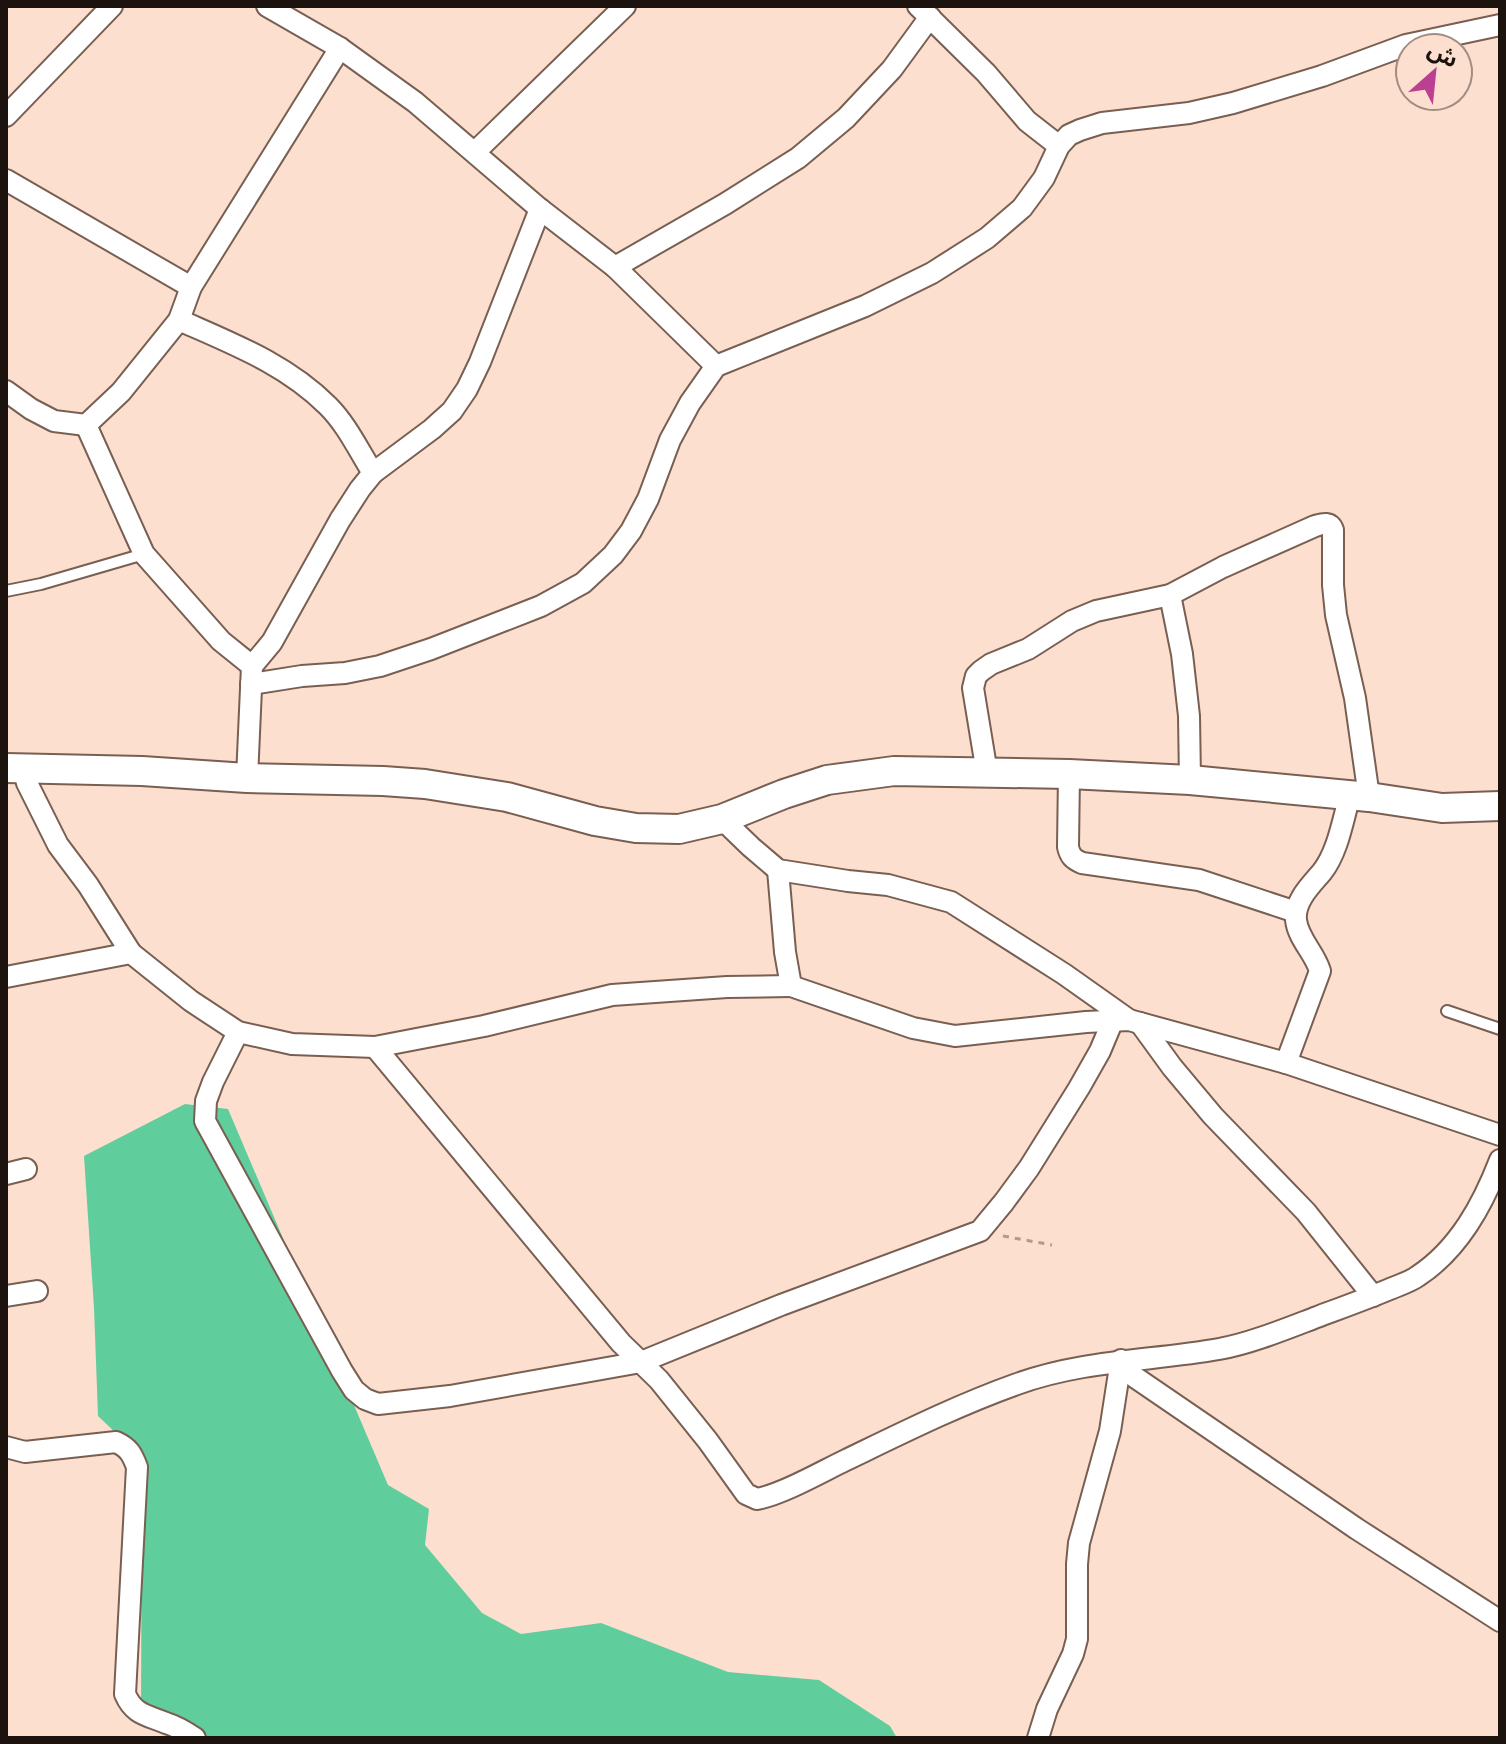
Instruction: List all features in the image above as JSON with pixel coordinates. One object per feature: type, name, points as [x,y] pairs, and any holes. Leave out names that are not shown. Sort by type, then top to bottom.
[{"type":"street","points":[[7,112],[112,6]]},
{"type":"street","points":[[267,6],[340,48],[415,102],[540,209],[615,267],[716,366]]},
{"type":"street","points":[[475,152],[625,6]]},
{"type":"street","points":[[615,267],[798,158],[846,118],[892,69],[924,12],[986,73],[1027,121],[1059,146]]},
{"type":"street","points":[[86,425],[144,554],[252,675],[345,673],[380,666],[541,606],[583,583],[613,555],[631,531],[648,499],[670,440],[690,403],[716,366],[865,306],[932,273],[987,238],[1022,208],[1044,178],[1059,146],[1069,135],[1102,123],[1189,113],[1233,103],[1322,76],[1406,45],[1500,25]]},
{"type":"street","points":[[86,425],[121,392],[179,320],[191,287],[340,48]]},
{"type":"street","points":[[6,180],[191,287]]},
{"type":"street","points":[[247,778],[252,675],[340,520],[373,473],[432,429],[452,411],[467,389],[540,209]]},
{"type":"street","points":[[179,320],[270,362],[299,381],[329,407],[373,473]]},
{"type":"street","points":[[6,391],[54,421],[86,425]]},
{"type":"street","points":[[987,773],[973,688],[981,671],[1028,649],[1072,621],[1096,611],[1170,595],[1271,545],[1323,523],[1331,525],[1336,615],[1355,698],[1359,796],[1329,861],[1311,882],[1296,912],[1298,931],[1320,971],[1286,1063]]},
{"type":"street","points":[[1170,595],[1182,654],[1189,716],[1190,780]]},
{"type":"street","points":[[15,768],[425,784],[507,797],[595,821],[636,828],[679,829],[722,819],[827,780],[894,771],[1190,780],[1359,796],[1442,808],[1500,806]]},
{"type":"street","points":[[15,768],[27,783],[58,845],[88,885],[131,953],[191,1001],[238,1032],[292,1044],[375,1047],[484,1026],[612,995],[743,986],[791,986],[913,1028],[955,1036],[1127,1021],[1286,1063],[1500,1135]]},
{"type":"street","points":[[1069,774],[1068,847],[1075,859],[1082,863],[1199,880],[1296,912]]},
{"type":"street","points":[[722,819],[778,870],[888,885],[951,902],[1064,974],[1127,1021],[1172,1067],[1306,1212],[1373,1296]]},
{"type":"street","points":[[778,870],[791,986]]},
{"type":"street","points":[[6,977],[131,953]]},
{"type":"street","points":[[238,1032],[213,1082],[206,1101],[205,1121],[342,1371],[354,1390],[378,1404],[450,1396],[641,1362],[796,1299],[980,1231],[1029,1168],[1100,1051],[1127,1021]]},
{"type":"street","points":[[375,1047],[621,1343],[659,1380],[746,1494],[757,1499],[809,1478],[979,1397],[1086,1365],[1120,1364],[1221,1349],[1373,1296],[1416,1277],[1456,1240],[1486,1195],[1500,1160]]},
{"type":"street","points":[[6,1296],[37,1291]]},
{"type":"street","points":[[1120,1364],[1357,1529],[1500,1621]]},
{"type":"street","points":[[1038,1738],[1077,1639],[1079,1543],[1110,1431],[1120,1364]]},
{"type":"street","points":[[6,1447],[25,1452],[116,1442],[132,1454],[137,1467],[125,1694],[130,1705],[145,1716],[167,1723],[195,1738]]},
{"type":"lane","points":[[6,591],[144,554]]},
{"type":"lane","points":[[1447,1011],[1500,1029]]},
{"type":"path","points":[[980,1231],[1052,1245]]},
{"type":"green space","points":[[185,1104],[228,1109],[388,1485],[429,1509],[425,1545],[482,1613],[521,1634],[601,1623],[728,1672],[819,1680],[890,1726],[897,1738],[197,1738],[141,1708],[142,1458],[98,1416],[84,1156]]}]
